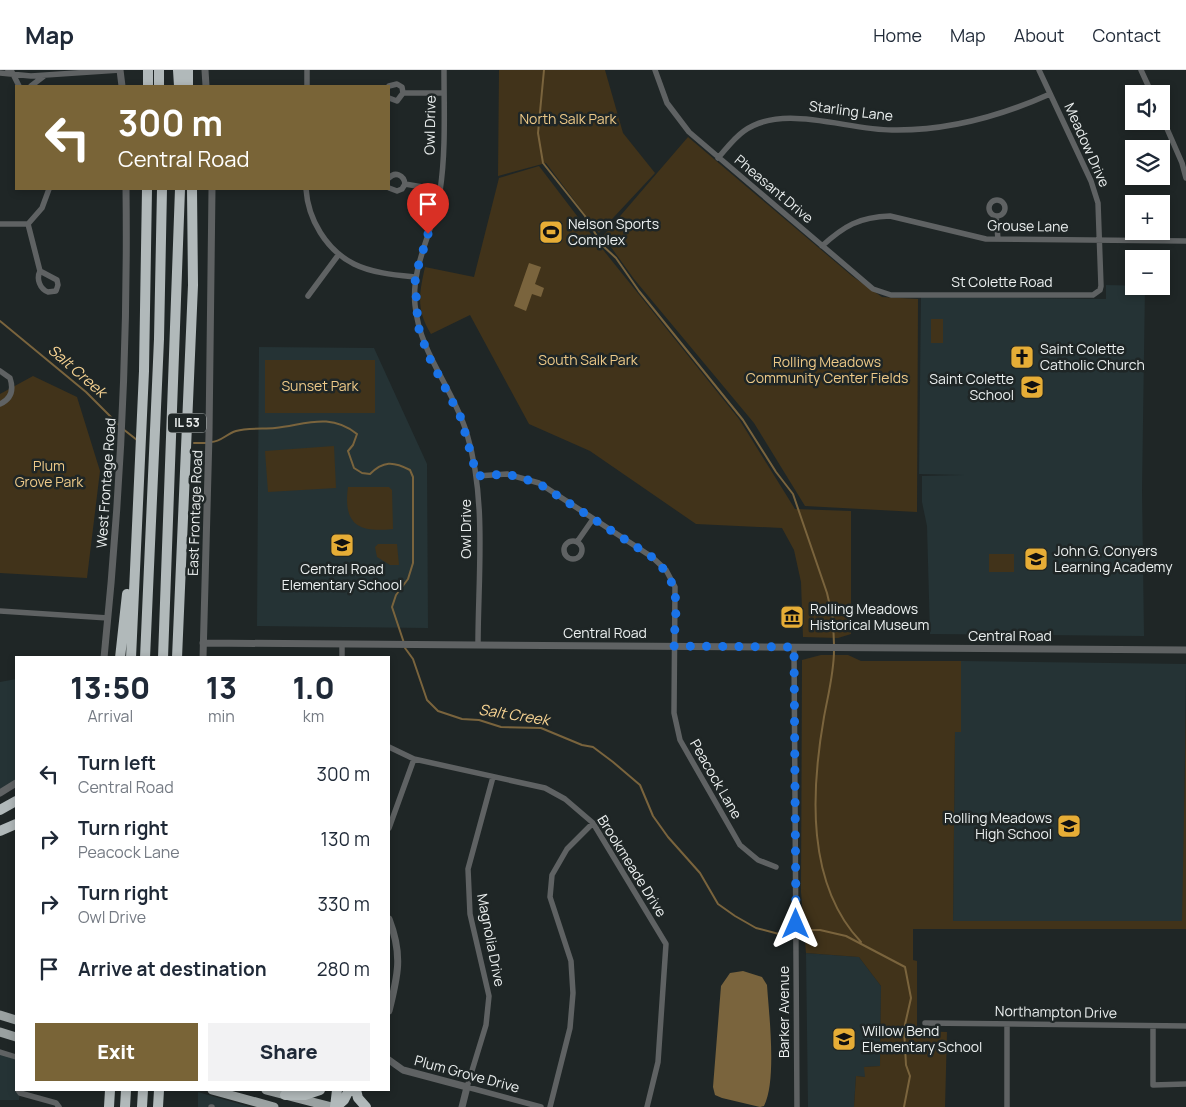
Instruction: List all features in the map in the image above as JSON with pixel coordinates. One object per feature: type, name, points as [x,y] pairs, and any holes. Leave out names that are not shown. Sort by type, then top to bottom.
[{"type":"highway","points":[[148,70],[148,85]]},
{"type":"highway","points":[[159,70],[159,85]]},
{"type":"highway","points":[[178,70],[179,85]]},
{"type":"highway","points":[[188,70],[188,85]]},
{"type":"highway","points":[[131,656],[136,511],[144,370],[147,190]]},
{"type":"highway","name":"IL 53","points":[[145,656],[159,338],[162,190]]},
{"type":"highway","name":"IL 53","points":[[163,656],[180,190]]},
{"type":"highway","name":"IL 53","points":[[178,655],[193,285],[192,190]]},
{"type":"highway","points":[[120,656],[136,511]]},
{"type":"highway","points":[[0,810],[15,801]]},
{"type":"highway","points":[[0,831],[15,824]]},
{"type":"highway","points":[[110,1091],[110,1107]]},
{"type":"highway","points":[[125,1107],[126,1091]]},
{"type":"highway","points":[[142,1107],[143,1091]]},
{"type":"highway","points":[[158,1107],[159,1091]]},
{"type":"highway","points":[[286,1095],[316,1091]]},
{"type":"highway","points":[[335,1107],[337,1091]]},
{"type":"highway","points":[[335,1107],[344,1100],[348,1091]]},
{"type":"highway","points":[[356,1091],[358,1098],[366,1107]]},
{"type":"main road","points":[[0,1015],[15,1020]]},
{"type":"main road","points":[[0,1032],[15,1037]]},
{"type":"main road","points":[[216,1091],[274,1107]]},
{"type":"main road","points":[[270,1091],[335,1107]]},
{"type":"street","points":[[8,70],[14,75],[19,85]]},
{"type":"street","points":[[0,73],[14,75],[120,70],[122,85]]},
{"type":"street","points":[[205,70],[206,85]]},
{"type":"street","points":[[307,70],[307,85]]},
{"type":"street","name":"Owl Drive","points":[[444,70],[440,190],[415,277],[415,304],[422,342],[461,418],[477,476],[478,645]]},
{"type":"street","name":"Pheasant Drive","points":[[655,70],[660,88],[676,117],[718,158],[873,289],[891,295],[906,294]]},
{"type":"street","name":"Meadow Drive","points":[[1039,70],[1091,181],[1098,203],[1101,286],[1097,293]]},
{"type":"street","points":[[1141,70],[1148,85]]},
{"type":"street","points":[[32,85],[46,72]]},
{"type":"street","points":[[390,86],[397,84],[402,87],[403,93]]},
{"type":"street","points":[[390,98],[397,100],[403,93],[444,93]]},
{"type":"street","name":"Starling Lane","points":[[718,158],[745,129],[757,123],[783,117],[809,119],[868,129],[893,130],[940,127],[1022,107],[1050,94]]},
{"type":"street","points":[[1168,130],[1182,162],[1186,178]]},
{"type":"street","points":[[390,177],[394,174],[400,175],[404,178],[405,184],[402,189],[397,191],[390,188]]},
{"type":"street","points":[[405,184],[440,190]]},
{"type":"street","points":[[0,224],[28,224],[42,208],[49,190]]},
{"type":"street","name":"West Frontage Road","points":[[104,656],[123,418],[127,293],[126,190]]},
{"type":"street","name":"East Frontage Road","points":[[203,656],[209,453],[212,190]]},
{"type":"street","points":[[306,190],[312,220],[339,254],[355,265],[395,275],[415,277]]},
{"type":"street","name":"Grouse Lane","points":[[822,246],[850,224],[875,217],[890,216],[968,236],[998,239],[1186,241]]},
{"type":"street","points":[[996,216],[998,239]]},
{"type":"street","points":[[28,224],[40,271]]},
{"type":"street","points":[[308,296],[339,254]]},
{"type":"street","name":"St Colette Road","points":[[906,294],[1089,295],[1097,293]]},
{"type":"street","points":[[0,370],[10,378],[12,390],[7,400],[0,404]]},
{"type":"street","name":"Peacock Lane","points":[[477,476],[507,474],[538,483],[652,557],[670,576],[675,587],[674,714],[682,745],[745,851],[758,860],[776,867]]},
{"type":"street","points":[[577,542],[593,519]]},
{"type":"street","points":[[0,611],[108,618]]},
{"type":"street","name":"Central Road","points":[[203,643],[1186,650]]},
{"type":"street","points":[[342,644],[342,656]]},
{"type":"street","name":"Barker Avenue","points":[[794,647],[797,1107]]},
{"type":"street","name":"Brookmeade Drive","points":[[390,747],[414,759],[545,788],[565,799],[593,824],[666,944],[658,1062],[647,1107]]},
{"type":"street","points":[[390,825],[414,759]]},
{"type":"street","name":"Magnolia Drive","points":[[462,1107],[486,1025],[489,996],[485,970],[470,914],[468,869],[493,777]]},
{"type":"street","points":[[0,793],[15,784]]},
{"type":"street","points":[[550,1107],[570,1028],[573,993],[570,962],[550,897],[552,875],[567,849],[593,824]]},
{"type":"street","points":[[390,922],[395,934],[399,960],[390,1007]]},
{"type":"street","name":"Northampton Drive","points":[[925,1023],[1186,1026]]},
{"type":"street","points":[[1007,1024],[1007,1107]]},
{"type":"street","points":[[1153,1026],[1154,1085],[1186,1084]]},
{"type":"street","points":[[0,1052],[15,1057]]},
{"type":"street","name":"Plum Grove Drive","points":[[390,1061],[403,1070],[541,1107]]},
{"type":"street","points":[[19,1091],[20,1093],[56,1103],[59,1107]]},
{"type":"shaded area","points":[[529,263],[541,267],[535,284],[544,288],[541,297],[532,294],[526,311],[514,306]]},
{"type":"shaded area","points":[[1106,285],[1125,285],[1125,295],[1145,295],[1142,490],[1144,636],[930,634],[927,526],[922,502],[922,476],[964,475],[919,474],[921,297],[1106,299]]},
{"type":"shaded area","name":"Central Road Elementary School","points":[[259,347],[374,348],[427,464],[428,628],[257,626]]},
{"type":"shaded area","name":"Rolling Meadows High School","points":[[961,661],[1186,664],[1183,921],[953,921],[955,732],[961,731]]},
{"type":"shaded area","points":[[15,679],[15,784],[0,793],[0,682]]},
{"type":"shaded area","name":"Willow Bend Elementary School","points":[[806,953],[859,957],[881,986],[880,1066],[865,1067],[865,1077],[856,1076],[854,1107],[808,1107]]},
{"type":"shaded area","points":[[743,971],[762,977],[767,985],[771,1064],[768,1095],[764,1106],[760,1107],[722,1098],[715,1095],[713,1087],[721,986],[730,973]]},
{"type":"shaded area","points":[[0,1052],[15,1057],[15,1091],[20,1093],[19,1100],[0,1100]]},
{"type":"shaded area","points":[[198,1092],[250,1107],[198,1107]]},
{"type":"green space","name":"North Salk Park","points":[[499,70],[605,70],[623,133],[655,173],[599,233],[546,163],[498,176]]},
{"type":"green space","name":"Rolling Meadows Community Center Fields","points":[[688,137],[852,276],[882,297],[918,299],[917,512],[805,506],[754,423],[634,279],[603,236]]},
{"type":"green space","name":"South Salk Park","points":[[539,166],[600,246],[739,419],[795,509],[851,511],[851,634],[838,638],[803,637],[801,582],[794,550],[782,528],[696,524],[590,451],[529,424],[470,315],[431,334],[423,317],[420,302],[425,267],[474,277],[499,178]]},
{"type":"green space","points":[[931,319],[943,319],[943,343],[931,343]]},
{"type":"green space","name":"Sunset Park","points":[[265,360],[375,360],[375,413],[265,413]]},
{"type":"green space","name":"Plum Grove Park","points":[[33,376],[77,397],[100,471],[87,578],[0,573],[0,394]]},
{"type":"green space","points":[[334,446],[336,488],[268,492],[265,451]]},
{"type":"green space","points":[[348,487],[389,487],[392,490],[393,529],[370,529],[356,523],[351,518],[348,510]]},
{"type":"green space","points":[[378,544],[397,544],[399,565],[390,565],[377,557],[375,547]]},
{"type":"green space","points":[[989,554],[1014,554],[1014,572],[989,572]]},
{"type":"green space","points":[[821,655],[848,655],[861,661],[961,661],[961,732],[955,732],[953,921],[1182,921],[1186,710],[1186,929],[913,929],[913,960],[917,961],[917,1031],[947,1032],[945,1107],[854,1107],[856,1076],[865,1077],[864,1067],[880,1066],[881,986],[859,957],[806,953],[801,892],[802,660]]},
{"type":"waterway","points":[[544,70],[538,133],[543,163],[585,216],[602,245],[616,258],[639,291],[743,420],[776,472],[793,494],[827,593],[833,619],[834,645]]},
{"type":"waterway","name":"Salt Creek","points":[[0,321],[86,392],[120,426]]},
{"type":"waterway","name":"Salt Creek","points":[[211,442],[218,441],[232,432],[240,430],[275,428],[317,422],[337,423],[357,434],[353,445],[348,451],[354,468],[362,473],[370,474],[379,467],[388,464],[398,465],[410,470],[413,477],[413,563],[408,579],[396,595],[392,607],[404,643]]},
{"type":"waterway","name":"Salt Creek","points":[[123,429],[137,440]]},
{"type":"waterway","name":"Salt Creek","points":[[194,443],[206,443]]},
{"type":"waterway","name":"Salt Creek","points":[[405,648],[413,659],[427,700],[438,711],[462,719],[479,720],[501,727],[541,728],[582,745],[593,747],[613,762],[640,785],[653,816],[668,837],[700,873],[718,904],[735,916],[756,928],[779,934],[790,930],[820,930],[846,936],[905,967],[911,998],[904,1029],[906,1065],[910,1076],[904,1107]]},
{"type":"waterway","points":[[834,650],[832,676],[824,717],[817,775],[815,805],[817,836],[822,865],[830,893],[843,919],[861,942]]},
{"type":"place","name":"Nelson Sports Complex","points":[[551,232]]},
{"type":"place","name":"Saint Colette Catholic Church","points":[[1022,357]]},
{"type":"place","name":"Saint Colette School","points":[[1032,387]]},
{"type":"place","name":"Central Road Elementary School","points":[[342,545]]},
{"type":"place","name":"John G. Conyers Learning Academy","points":[[1036,559]]},
{"type":"place","name":"Rolling Meadows Historical Museum","points":[[792,617]]},
{"type":"place","name":"Rolling Meadows High School","points":[[1069,826]]},
{"type":"place","name":"Willow Bend Elementary School","points":[[844,1039]]},
{"type":"route","points":[[428,234],[415,277],[414,290],[418,326],[428,355],[461,418],[472,452],[477,476],[507,474],[538,483],[652,557],[666,570],[675,587],[674,646],[794,647],[796,924]]}]
